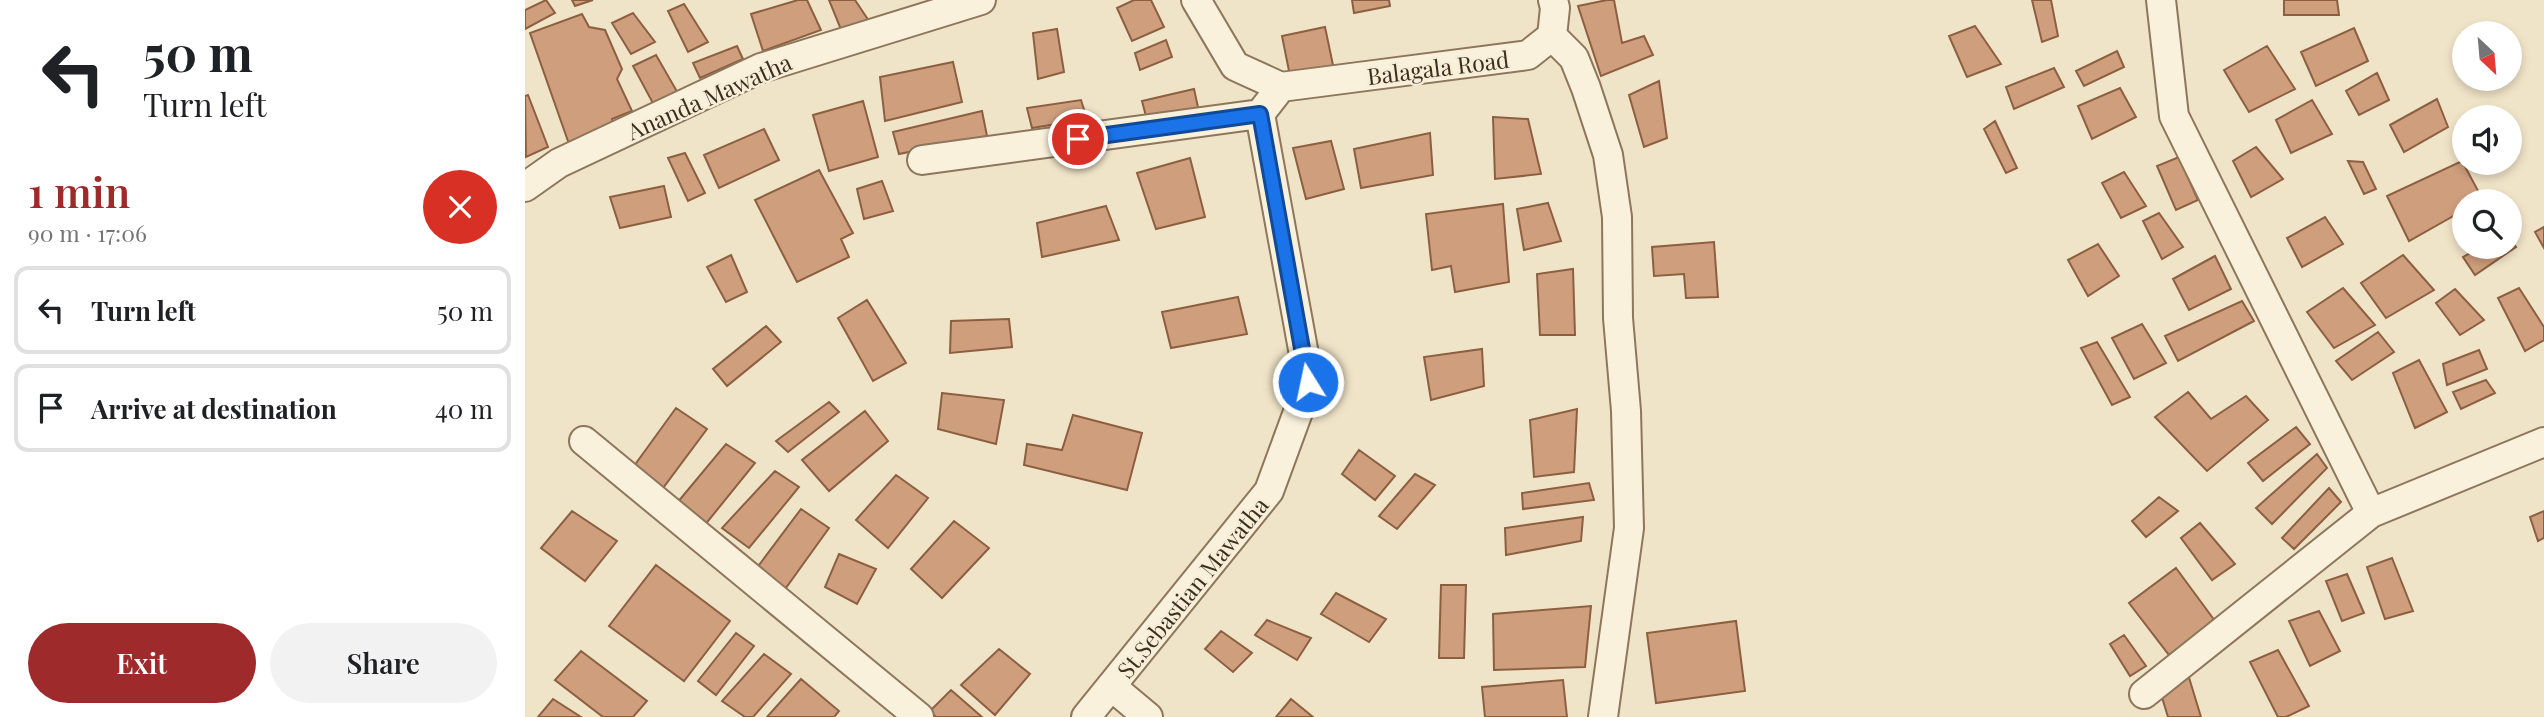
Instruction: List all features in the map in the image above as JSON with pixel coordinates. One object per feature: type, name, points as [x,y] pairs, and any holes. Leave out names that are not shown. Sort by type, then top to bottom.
[{"type":"street","name":"Ananda Mawatha","points":[[525,187],[559,163],[761,68],[981,0]]},
{"type":"street","points":[[922,160],[1260,114],[1281,87],[1235,66],[1196,0]]},
{"type":"street","points":[[1553,0],[1555,8],[1552,36],[1574,58],[1586,88],[1608,155],[1617,217],[1618,318],[1626,411],[1629,528],[1603,717]]},
{"type":"street","points":[[2161,0],[2173,116],[2371,513]]},
{"type":"street","name":"Balagala Road","points":[[1281,87],[1528,55],[1552,36]]},
{"type":"street","name":"St.Sebastian Mawatha","points":[[1086,717],[1269,491],[1308,382],[1260,114]]},
{"type":"street","points":[[584,441],[919,717]]},
{"type":"street","points":[[2144,694],[2371,513],[2544,442]]},
{"type":"street","points":[[1111,686],[1148,717]]},
{"type":"building","points":[[546,0],[555,13],[525,29],[525,10]]},
{"type":"building","points":[[572,0],[593,0],[575,6]]},
{"type":"building","points":[[798,0],[807,0],[821,30],[763,51],[751,14]]},
{"type":"building","points":[[829,0],[855,0],[869,21],[842,32]]},
{"type":"building","points":[[1134,0],[1151,0],[1164,27],[1132,41],[1117,8]]},
{"type":"building","points":[[1352,0],[1389,0],[1390,6],[1354,13]]},
{"type":"building","points":[[1614,0],[1622,43],[1644,36],[1653,55],[1601,76],[1578,6]]},
{"type":"building","points":[[2032,0],[2051,0],[2058,36],[2042,42]]},
{"type":"building","points":[[2284,0],[2337,0],[2339,15],[2284,15]]},
{"type":"building","points":[[684,4],[708,42],[688,52],[668,11]]},
{"type":"building","points":[[633,13],[655,42],[631,54],[612,23]]},
{"type":"building","points":[[582,14],[589,27],[605,30],[622,69],[617,79],[632,111],[612,119],[613,126],[569,144],[530,33]]},
{"type":"building","points":[[1975,26],[2001,64],[1967,77],[1949,36]]},
{"type":"building","points":[[1325,27],[1334,70],[1290,76],[1282,36]]},
{"type":"building","points":[[2354,28],[2368,61],[2316,86],[2301,52]]},
{"type":"building","points":[[1057,29],[1064,72],[1038,79],[1033,33]]},
{"type":"building","points":[[1166,40],[1172,57],[1140,70],[1135,53]]},
{"type":"building","points":[[737,46],[743,59],[700,78],[693,63]]},
{"type":"building","points":[[2267,46],[2295,89],[2249,112],[2224,70]]},
{"type":"building","points":[[2117,51],[2124,67],[2084,86],[2076,71]]},
{"type":"building","points":[[656,55],[679,95],[655,107],[633,66]]},
{"type":"building","points":[[953,62],[962,102],[885,121],[880,77]]},
{"type":"building","points":[[2054,68],[2064,87],[2014,109],[2006,87]]},
{"type":"building","points":[[2377,73],[2389,100],[2359,115],[2346,91]]},
{"type":"building","points":[[1659,81],[1667,138],[1644,147],[1629,95]]},
{"type":"building","points":[[2120,88],[2136,117],[2092,139],[2078,106]]},
{"type":"building","points":[[1194,89],[1199,112],[1147,120],[1142,101]]},
{"type":"building","points":[[528,95],[548,147],[526,157],[525,96]]},
{"type":"building","points":[[2437,99],[2448,127],[2404,152],[2390,125]]},
{"type":"building","points":[[1081,100],[1087,119],[1032,128],[1027,108]]},
{"type":"building","points":[[2312,100],[2332,134],[2291,153],[2276,120]]},
{"type":"building","points":[[863,101],[878,157],[829,171],[813,115]]},
{"type":"building","points":[[982,111],[987,136],[899,154],[893,132]]},
{"type":"building","points":[[1493,117],[1528,119],[1541,174],[1495,179]]},
{"type":"building","points":[[1995,121],[2017,168],[2006,173],[1984,129]]},
{"type":"building","points":[[764,129],[779,160],[719,188],[704,155]]},
{"type":"building","points":[[1430,133],[1433,175],[1361,188],[1354,149]]},
{"type":"building","points":[[1331,141],[1344,189],[1306,199],[1293,148]]},
{"type":"building","points":[[2256,147],[2283,179],[2251,197],[2233,161]]},
{"type":"building","points":[[685,153],[705,193],[688,201],[668,158]]},
{"type":"building","points":[[2179,157],[2198,200],[2176,210],[2157,166]]},
{"type":"building","points":[[1190,158],[1205,217],[1156,229],[1137,173]]},
{"type":"building","points":[[2348,161],[2363,162],[2376,189],[2364,194]]},
{"type":"building","points":[[2452,166],[2452,175],[2470,175],[2477,189],[2452,189],[2452,217],[2409,241],[2387,196]]},
{"type":"building","points":[[819,170],[853,233],[841,239],[849,257],[797,282],[755,200]]},
{"type":"building","points":[[2124,172],[2146,206],[2121,218],[2102,183]]},
{"type":"building","points":[[882,181],[893,211],[864,219],[857,189]]},
{"type":"building","points":[[664,186],[671,217],[620,228],[610,197]]},
{"type":"building","points":[[1548,203],[1561,241],[1524,250],[1517,209]]},
{"type":"building","points":[[1503,204],[1509,282],[1455,292],[1451,266],[1432,270],[1426,214]]},
{"type":"building","points":[[1106,206],[1119,240],[1042,257],[1037,223]]},
{"type":"building","points":[[2159,213],[2183,247],[2162,259],[2143,221]]},
{"type":"building","points":[[2325,217],[2343,244],[2302,267],[2287,238]]},
{"type":"building","points":[[2544,227],[2544,248],[2535,232]]},
{"type":"building","points":[[1714,242],[1718,297],[1686,298],[1684,274],[1654,276],[1652,247]]},
{"type":"building","points":[[2098,244],[2119,276],[2088,296],[2068,260]]},
{"type":"building","points":[[731,255],[747,292],[726,302],[707,267]]},
{"type":"building","points":[[2403,255],[2434,290],[2386,318],[2361,283]]},
{"type":"building","points":[[2215,256],[2231,289],[2189,310],[2173,279]]},
{"type":"building","points":[[2464,259],[2498,259],[2475,275]]},
{"type":"building","points":[[1573,269],[1575,335],[1540,335],[1537,274]]},
{"type":"building","points":[[2343,288],[2375,325],[2334,348],[2307,312]]},
{"type":"building","points":[[2519,288],[2544,327],[2544,340],[2525,351],[2498,298]]},
{"type":"building","points":[[2455,289],[2484,320],[2460,335],[2436,303]]},
{"type":"building","points":[[1238,297],[1247,334],[1171,348],[1162,312]]},
{"type":"building","points":[[867,300],[906,363],[873,381],[838,318]]},
{"type":"building","points":[[2242,301],[2254,321],[2178,361],[2165,336]]},
{"type":"building","points":[[1009,319],[1012,347],[950,353],[951,321]]},
{"type":"building","points":[[2142,324],[2166,363],[2134,379],[2112,338]]},
{"type":"building","points":[[766,326],[781,342],[727,386],[713,369]]},
{"type":"building","points":[[2378,332],[2394,352],[2352,380],[2336,361]]},
{"type":"building","points":[[2097,342],[2130,397],[2112,405],[2081,348]]},
{"type":"building","points":[[1482,349],[1484,386],[1431,400],[1424,357]]},
{"type":"building","points":[[2479,350],[2487,369],[2447,385],[2443,364]]},
{"type":"building","points":[[2419,360],[2447,412],[2415,428],[2393,373]]},
{"type":"building","points":[[2486,380],[2495,393],[2461,409],[2453,392]]},
{"type":"building","points":[[2188,392],[2211,419],[2246,396],[2268,420],[2207,471],[2155,417]]},
{"type":"building","points":[[942,393],[1004,400],[996,444],[938,429]]},
{"type":"building","points":[[829,402],[839,412],[788,452],[776,441]]},
{"type":"building","points":[[676,408],[707,429],[663,488],[634,466]]},
{"type":"building","points":[[1577,409],[1574,472],[1534,477],[1530,420]]},
{"type":"building","points":[[865,411],[888,441],[829,491],[802,460]]},
{"type":"building","points":[[1073,415],[1142,433],[1127,490],[1024,465],[1027,444],[1062,450]]},
{"type":"building","points":[[2296,427],[2310,444],[2263,481],[2248,463]]},
{"type":"building","points":[[726,444],[755,463],[704,526],[677,503]]},
{"type":"building","points":[[1359,450],[1395,476],[1375,500],[1342,474]]},
{"type":"building","points":[[2317,454],[2327,468],[2272,524],[2256,508]]},
{"type":"building","points":[[775,471],[799,487],[749,548],[722,528]]},
{"type":"building","points":[[1415,474],[1435,485],[1397,529],[1379,516]]},
{"type":"building","points":[[896,475],[928,498],[888,548],[856,520]]},
{"type":"building","points":[[1589,483],[1594,500],[1523,509],[1522,493]]},
{"type":"building","points":[[2329,488],[2341,502],[2294,549],[2282,538]]},
{"type":"building","points":[[2159,497],[2178,511],[2146,537],[2132,521]]},
{"type":"building","points":[[801,509],[829,528],[783,592],[756,569]]},
{"type":"building","points":[[572,511],[617,541],[585,581],[541,548]]},
{"type":"building","points":[[2544,511],[2544,538],[2538,541],[2530,517]]},
{"type":"building","points":[[1583,517],[1581,541],[1506,555],[1505,528]]},
{"type":"building","points":[[954,521],[989,548],[942,598],[911,569]]},
{"type":"building","points":[[2200,523],[2235,564],[2212,580],[2181,538]]},
{"type":"building","points":[[839,554],[876,569],[857,604],[825,587]]},
{"type":"building","points":[[2392,558],[2413,611],[2385,619],[2367,567]]},
{"type":"building","points":[[656,565],[730,621],[684,681],[609,626]]},
{"type":"building","points":[[2176,568],[2215,621],[2169,655],[2129,603]]},
{"type":"building","points":[[2347,574],[2364,613],[2342,621],[2326,581]]},
{"type":"building","points":[[1441,585],[1466,585],[1464,658],[1439,658]]},
{"type":"building","points":[[1336,593],[1386,619],[1369,642],[1321,614]]},
{"type":"building","points":[[1591,606],[1585,667],[1494,670],[1493,614]]},
{"type":"building","points":[[2319,611],[2340,651],[2310,666],[2289,621]]},
{"type":"building","points":[[1267,620],[1311,638],[1297,660],[1255,635]]},
{"type":"building","points":[[1736,621],[1745,691],[1656,703],[1647,633]]},
{"type":"building","points":[[1221,631],[1252,653],[1233,672],[1205,649]]},
{"type":"building","points":[[736,633],[754,646],[716,695],[698,681]]},
{"type":"building","points":[[2124,635],[2146,666],[2130,676],[2110,644]]},
{"type":"building","points":[[999,649],[1030,674],[995,715],[961,685]]},
{"type":"building","points":[[2278,650],[2309,706],[2286,717],[2278,717],[2250,662]]},
{"type":"building","points":[[581,651],[647,701],[633,717],[603,717],[555,680]]},
{"type":"building","points":[[764,654],[791,674],[753,717],[745,717],[722,701]]},
{"type":"building","points":[[2187,671],[2201,717],[2168,717],[2161,694]]},
{"type":"building","points":[[801,679],[839,711],[834,717],[767,717]]},
{"type":"building","points":[[1563,680],[1567,717],[1485,717],[1482,687]]},
{"type":"building","points":[[951,690],[982,717],[936,717],[930,711]]},
{"type":"building","points":[[553,699],[581,717],[538,717]]},
{"type":"building","points":[[1291,699],[1313,717],[1276,717]]},
{"type":"route","points":[[1078,139],[1260,114],[1308,382]]}]
